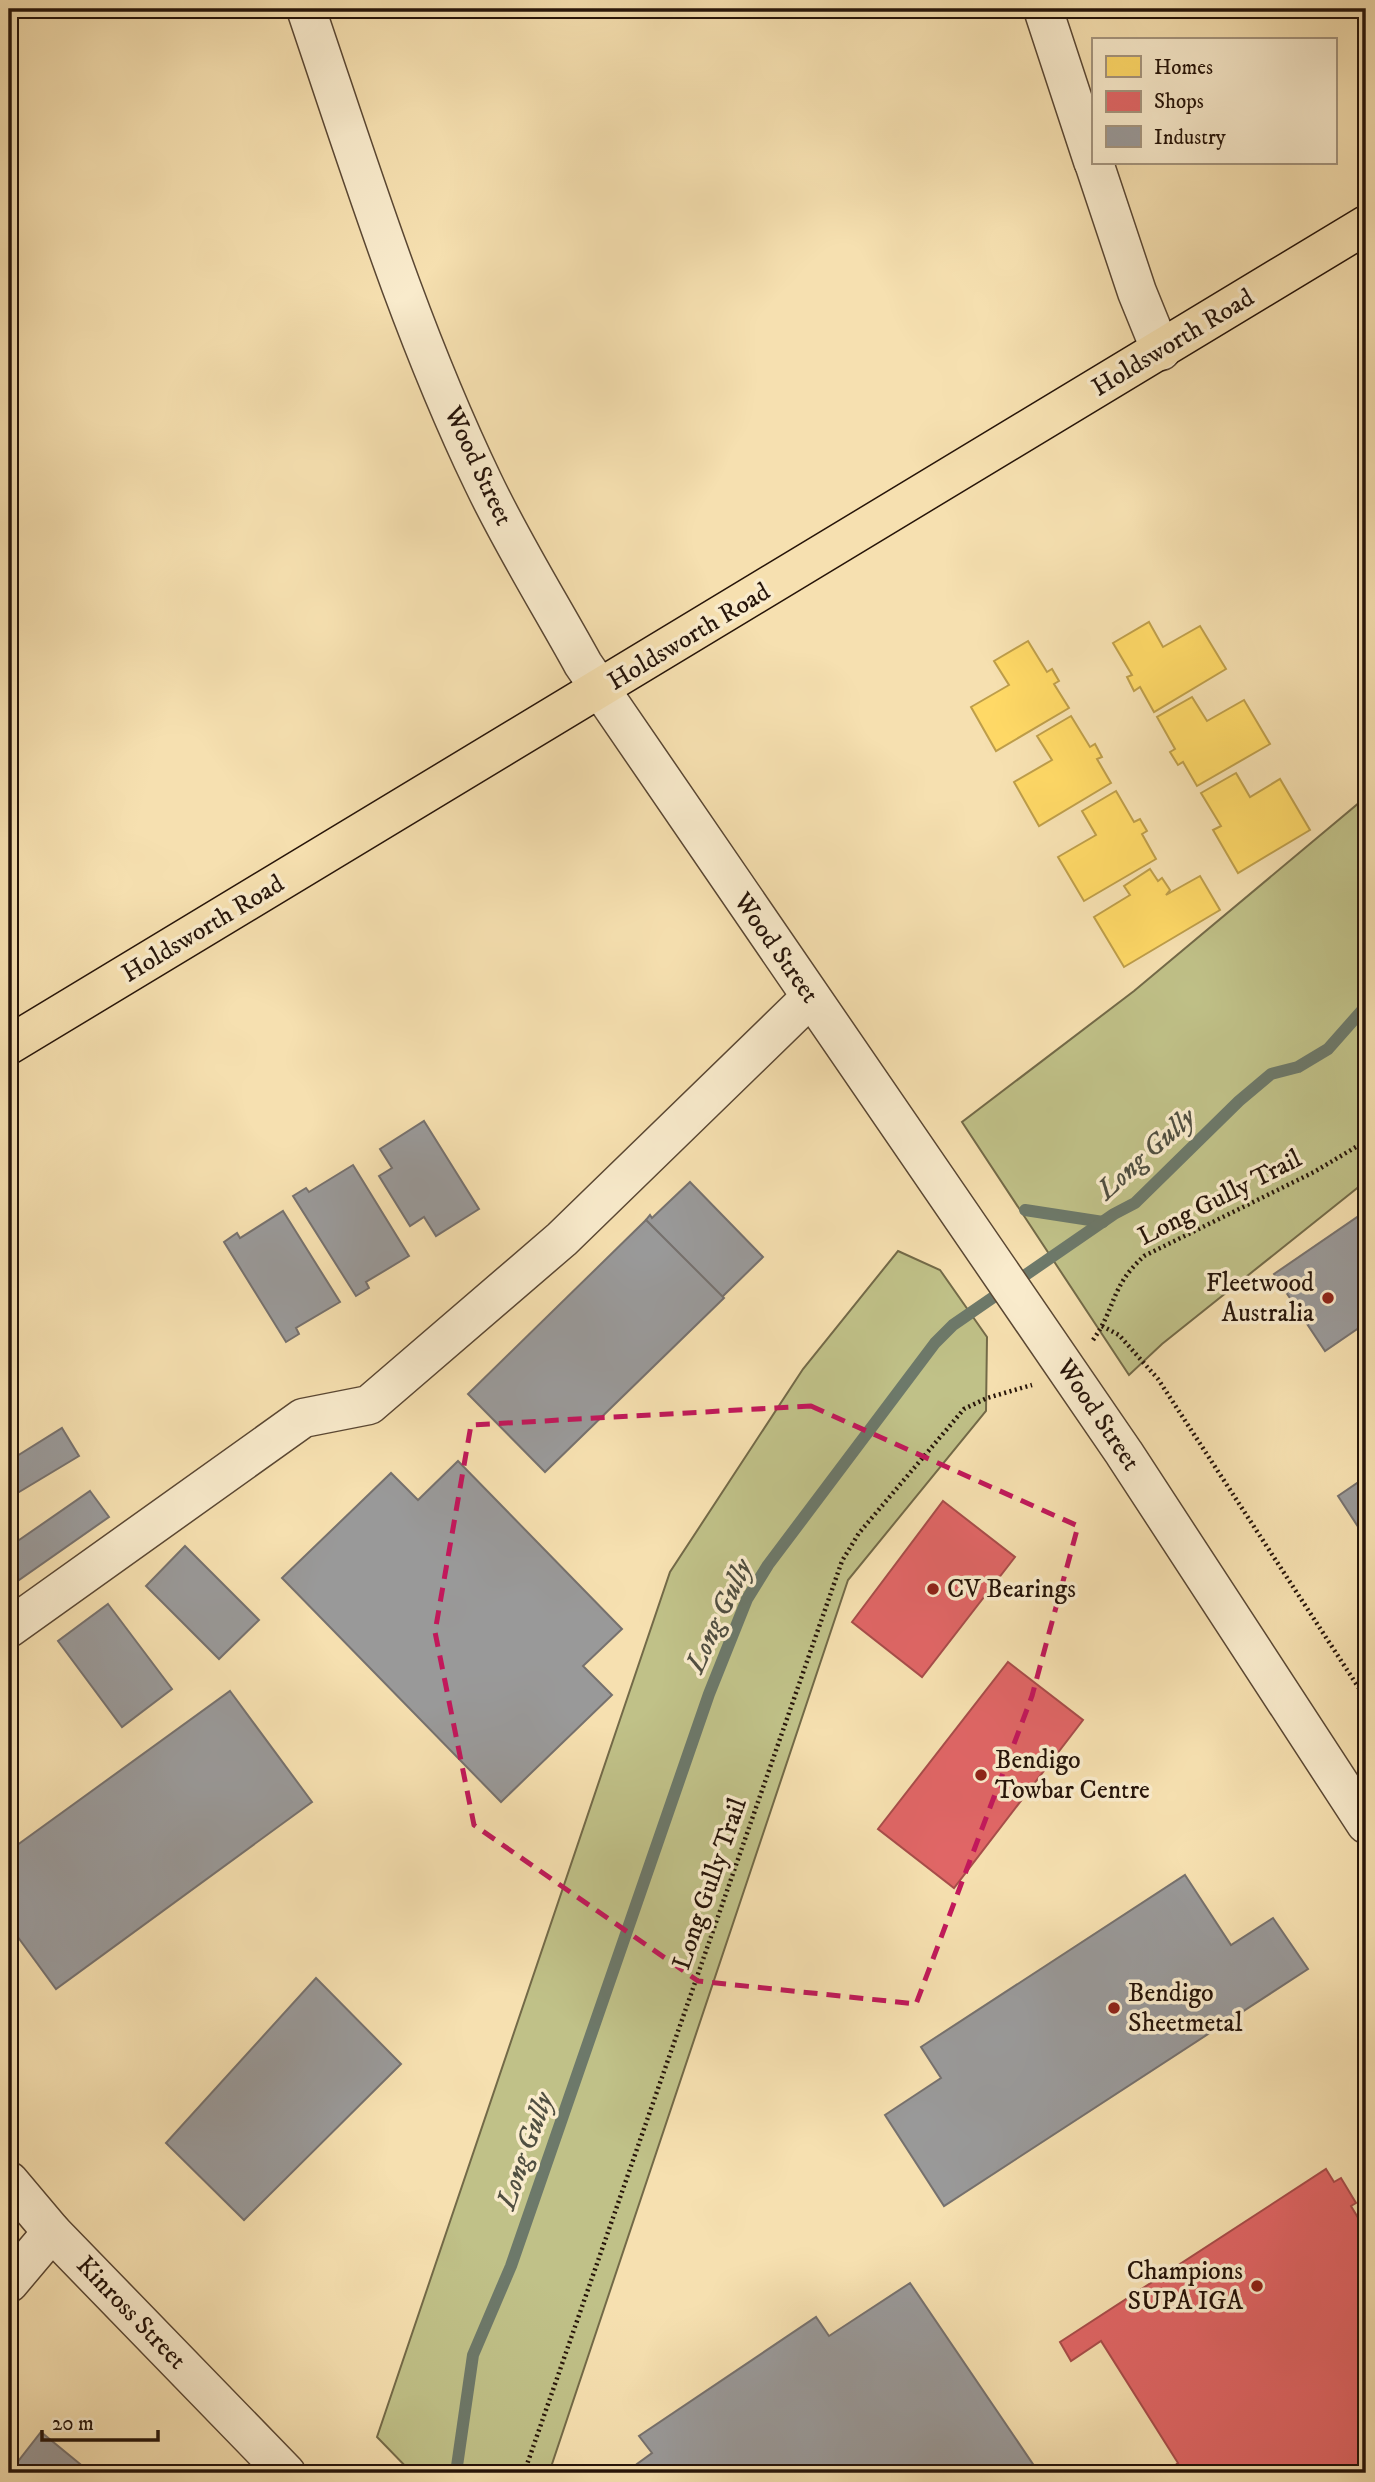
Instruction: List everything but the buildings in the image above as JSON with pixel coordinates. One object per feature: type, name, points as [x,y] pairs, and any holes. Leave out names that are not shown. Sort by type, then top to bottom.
[{"type":"main road","name":"Holdsworth Road","points":[[9,1045],[599,691],[1366,225]]},
{"type":"street","name":"Wood Street","points":[[306,9],[405,298],[460,432],[535,582],[599,691],[1124,1453],[1366,1824]]},
{"type":"street","points":[[1042,9],[1092,159]]},
{"type":"street","points":[[1094,164],[1137,292],[1161,351]]},
{"type":"street","points":[[9,1628],[303,1418],[369,1405],[562,1239],[810,998]]},
{"type":"street","name":"Kinross Street","points":[[9,2180],[52,2231],[286,2473]]},
{"type":"street","points":[[9,2283],[52,2231]]},
{"type":"path","name":"Long Gully Trail","points":[[1090,1343],[1102,1326],[1124,1275],[1144,1256],[1314,1172],[1366,1141]]},
{"type":"path","points":[[1102,1326],[1119,1335],[1158,1380],[1366,1699]]},
{"type":"path","name":"Long Gully Trail","points":[[524,2473],[842,1561],[859,1533],[964,1409],[987,1398],[1034,1384]]},
{"type":"highlighted area","points":[[811,1406],[1078,1526],[1032,1696],[916,2004],[698,1981],[474,1825],[435,1632],[471,1425]]},
{"type":"green space","points":[[1366,797],[1366,1181],[1162,1344],[1129,1375],[962,1122],[1134,991]]},
{"type":"green space","points":[[898,1251],[940,1270],[987,1337],[986,1411],[848,1580],[549,2473],[412,2473],[377,2437],[670,1572],[803,1369]]},
{"type":"waterway","name":"Long Gully","points":[[456,2473],[473,2355],[511,2266],[709,1694],[747,1599],[768,1565],[935,1343],[953,1325],[1114,1214],[1135,1203],[1239,1101],[1271,1074],[1298,1067],[1328,1049],[1366,1006]]},
{"type":"waterway","points":[[1025,1210],[1103,1222]]},
{"type":"place","name":"Fleetwood Australia","points":[[1328,1298]]},
{"type":"place","name":"CV Bearings","points":[[933,1589]]},
{"type":"place","name":"Bendigo Towbar Centre","points":[[981,1775]]},
{"type":"place","name":"Bendigo Sheetmetal","points":[[1114,2008]]},
{"type":"place","name":"Champions SUPA IGA","points":[[1257,2286]]}]
